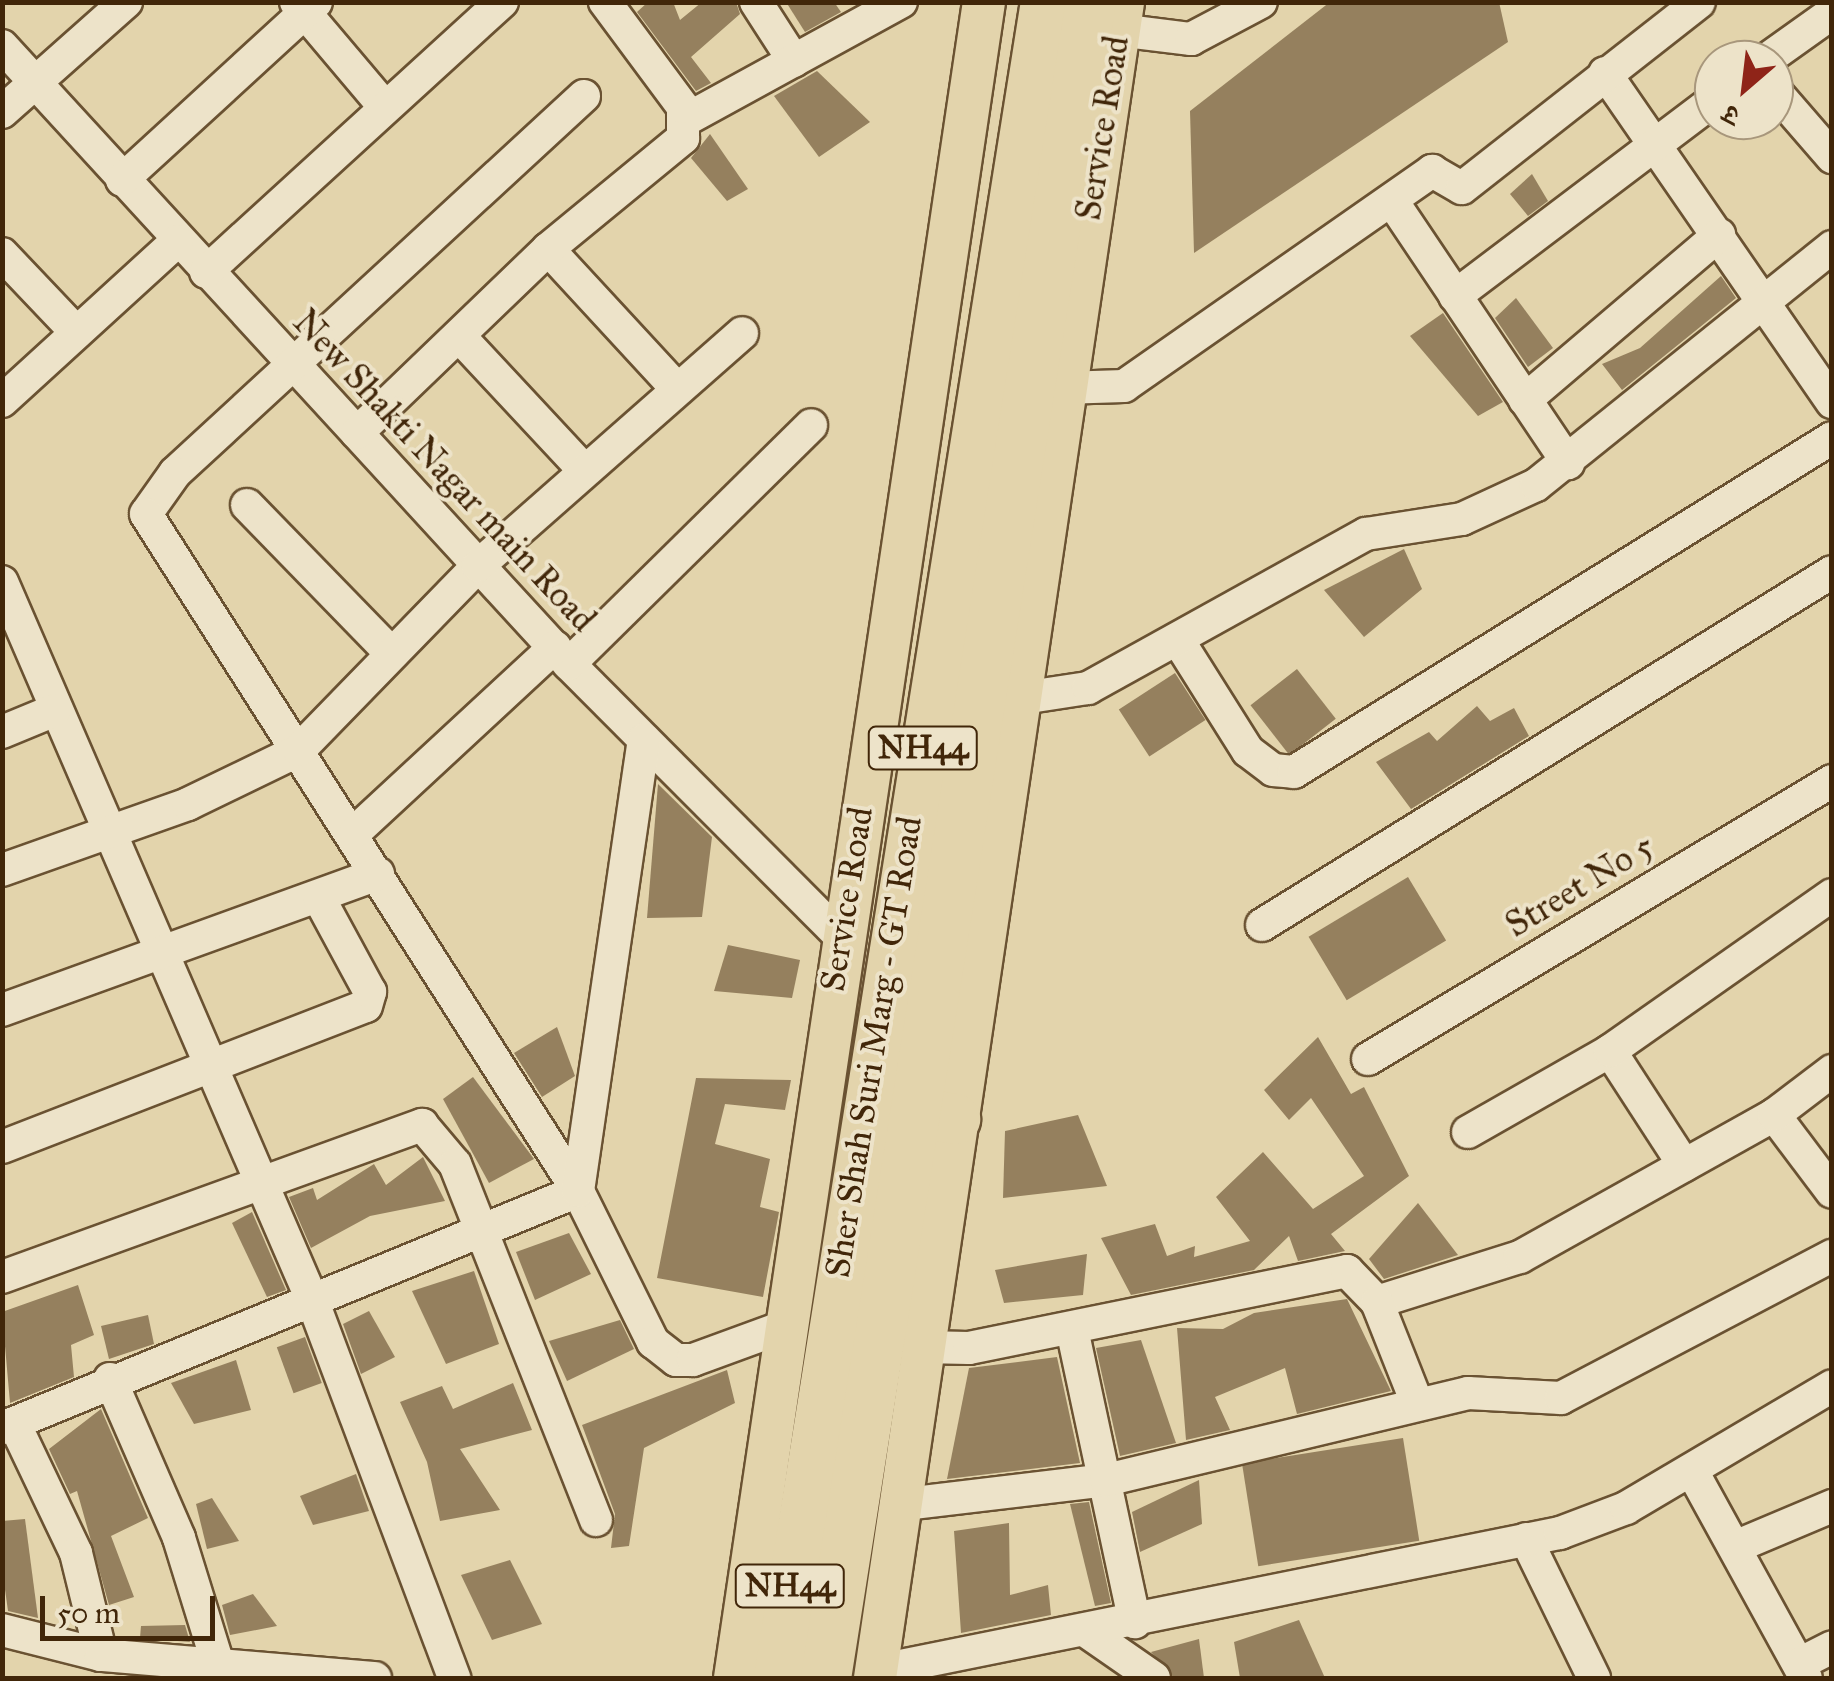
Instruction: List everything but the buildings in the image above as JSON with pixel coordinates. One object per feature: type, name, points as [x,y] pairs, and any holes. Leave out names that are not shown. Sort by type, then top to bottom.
[{"type":"highway","name":"Sher Shah Suri Marg - GT Road","points":[[779,1678],[1046,2]]},
{"type":"highway","name":"Sher Shah Suri Marg - GT Road","points":[[932,1115],[1111,12]]},
{"type":"highway","name":"NH44","points":[[826,1678],[932,1115]]},
{"type":"main road","name":"Service Road","points":[[736,1678],[783,1326],[984,2]]},
{"type":"main road","name":"Service Road","points":[[876,1675],[921,1347],[932,1115],[1016,699],[1111,12]]},
{"type":"street","points":[[2,112],[126,2]]},
{"type":"street","points":[[206,272],[502,2]]},
{"type":"street","points":[[357,432],[548,249],[683,138],[687,119],[605,2]]},
{"type":"street","points":[[756,2],[794,61]]},
{"type":"street","points":[[687,119],[901,2]]},
{"type":"street","points":[[1111,12],[1191,40],[1260,2]]},
{"type":"street","points":[[1062,388],[1124,386],[1434,170],[1462,188],[1699,2]]},
{"type":"street","points":[[122,180],[306,6],[384,106]]},
{"type":"street","points":[[1794,40],[1832,13]]},
{"type":"street","name":"New Shakti Nagar main Road","points":[[2,46],[292,367],[357,432],[562,656],[842,937]]},
{"type":"street","points":[[1605,73],[1832,402]]},
{"type":"street","points":[[584,96],[158,489],[146,514],[356,832],[378,874],[578,1192],[663,1353],[693,1360],[783,1326]]},
{"type":"street","points":[[1794,113],[1832,157]]},
{"type":"street","points":[[1455,296],[1694,115]]},
{"type":"street","points":[[1392,201],[1568,463]]},
{"type":"street","points":[[1525,400],[1719,235]]},
{"type":"street","points":[[2,401],[178,241]]},
{"type":"street","points":[[1016,699],[1088,688],[1366,534],[1472,516],[1568,463],[1832,247]]},
{"type":"street","points":[[548,249],[677,390]]},
{"type":"street","points":[[2,254],[76,332]]},
{"type":"street","points":[[2,870],[110,830],[299,750],[389,652],[478,566],[742,333]]},
{"type":"street","points":[[459,336],[584,470]]},
{"type":"street","points":[[356,832],[562,656],[811,426]]},
{"type":"street","points":[[1178,640],[1248,751],[1273,770],[1294,772],[1832,438]]},
{"type":"street","points":[[247,505],[389,652]]},
{"type":"street","points":[[1262,925],[1832,572]]},
{"type":"street","points":[[2,582],[312,1302],[454,1678]]},
{"type":"street","points":[[2,732],[55,710]]},
{"type":"street","points":[[578,1192],[644,740]]},
{"type":"street","name":"Street No 5","points":[[1368,1059],[1832,780]]},
{"type":"street","points":[[2,1010],[157,949],[320,900],[378,874]]},
{"type":"street","points":[[1468,1132],[1610,1052],[1832,895]]},
{"type":"street","points":[[2,1147],[212,1070],[371,1000],[320,900]]},
{"type":"street","points":[[1610,1052],[1684,1165]]},
{"type":"street","points":[[1377,1302],[1520,1257],[1774,1115],[1832,1071]]},
{"type":"street","points":[[1774,1115],[1832,1192]]},
{"type":"street","points":[[2,1278],[422,1125],[455,1164],[596,1520]]},
{"type":"street","points":[[102,1655],[76,1554],[8,1426],[110,1379],[484,1236],[578,1192]]},
{"type":"street","points":[[898,1506],[1106,1480],[1468,1393],[1562,1398],[1832,1256]]},
{"type":"street","points":[[921,1347],[1072,1328],[1336,1272],[1363,1280],[1377,1302],[1417,1403]]},
{"type":"street","points":[[1072,1328],[1135,1622]]},
{"type":"street","points":[[110,1379],[179,1538],[219,1667]]},
{"type":"street","points":[[876,1675],[1012,1664],[1090,1633],[1135,1622],[1526,1540],[1626,1508],[1832,1386]]},
{"type":"street","points":[[1692,1472],[1803,1671],[1832,1647]]},
{"type":"street","points":[[1736,1547],[1832,1506]]},
{"type":"street","points":[[1526,1540],[1594,1678]]},
{"type":"street","points":[[2,1630],[102,1655],[375,1678]]},
{"type":"street","points":[[1090,1633],[1154,1678]]}]
